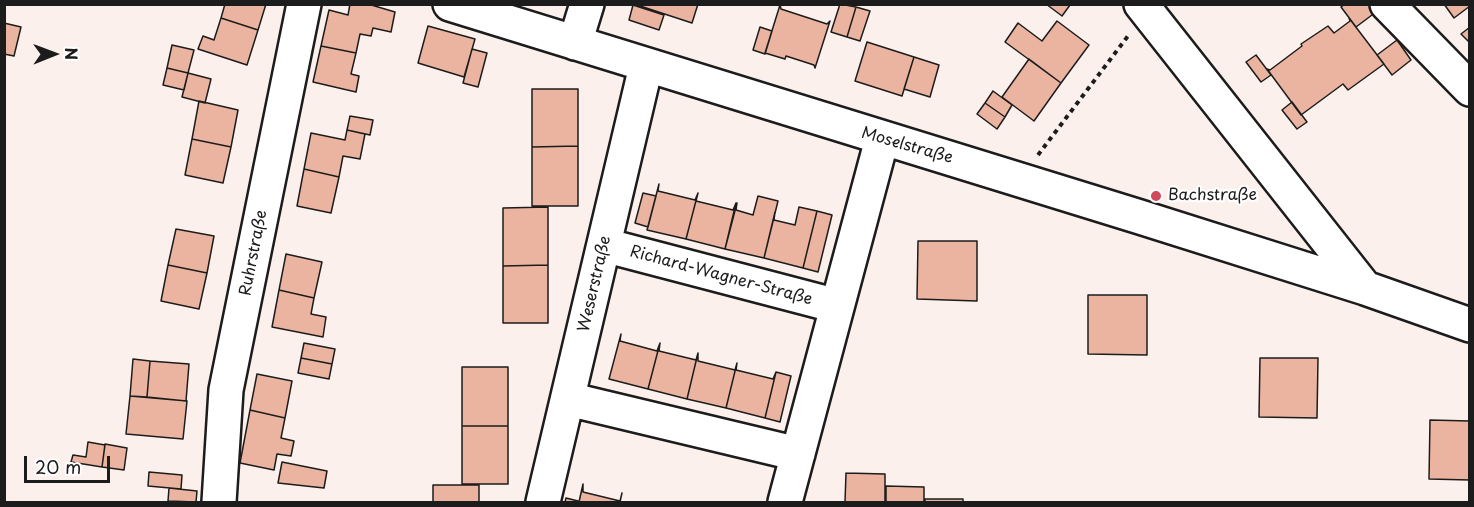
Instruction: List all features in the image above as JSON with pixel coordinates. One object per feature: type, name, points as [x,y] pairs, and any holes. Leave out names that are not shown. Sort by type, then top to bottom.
[{"type":"street","name":"Ruhrstraße","points":[[219,502],[226,390],[304,4]]},
{"type":"street","name":"Moselstraße","points":[[450,4],[882,139],[1020,179],[1365,288]]},
{"type":"street","points":[[575,43],[587,4]]},
{"type":"street","points":[[1387,4],[1470,89]]},
{"type":"street","points":[[1143,8],[1365,288],[1470,325]]},
{"type":"street","name":"Weserstraße","points":[[543,502],[646,66]]},
{"type":"street","points":[[785,502],[882,139]]},
{"type":"street","name":"Richard-Wagner-Straße","points":[[604,245],[837,306]]},
{"type":"street","points":[[568,399],[798,454]]},
{"type":"path","points":[[1020,179],[1143,8]]},
{"type":"building","points":[[225,4],[266,4],[258,30],[221,18]]},
{"type":"building","points":[[350,4],[368,4],[395,12],[391,32],[373,28],[371,36],[360,34],[356,53],[321,46],[329,10],[348,15]]},
{"type":"building","points":[[634,4],[698,4],[692,23]]},
{"type":"building","points":[[840,4],[856,7],[847,37],[831,32]]},
{"type":"building","points":[[1046,4],[1069,4],[1070,5],[1062,16]]},
{"type":"building","points":[[1345,4],[1370,4],[1376,12],[1356,27],[1341,7]]},
{"type":"building","points":[[1444,4],[1470,4],[1470,6],[1454,18]]},
{"type":"building","points":[[633,5],[664,15],[659,30],[629,20]]},
{"type":"building","points":[[780,5],[781,9],[827,24],[830,21],[815,68],[814,65],[786,56],[785,59],[765,53]]},
{"type":"building","points":[[856,7],[870,11],[860,41],[847,37]]},
{"type":"building","points":[[221,18],[258,30],[247,65],[198,49],[203,36],[214,40]]},
{"type":"building","points":[[1349,18],[1384,64],[1348,90],[1343,84],[1301,115],[1267,69],[1270,70],[1302,46],[1301,44],[1328,26],[1334,33],[1350,21]]},
{"type":"building","points":[[1057,21],[1089,45],[1061,83],[1005,42],[1018,23],[1042,41]]},
{"type":"building","points":[[4,23],[21,27],[14,56],[4,54]]},
{"type":"building","points":[[428,26],[475,39],[464,77],[418,63]]},
{"type":"building","points":[[760,27],[772,31],[765,54],[753,50]]},
{"type":"building","points":[[1470,27],[1470,43],[1461,34]]},
{"type":"building","points":[[1397,40],[1411,60],[1392,75],[1377,55]]},
{"type":"building","points":[[867,42],[914,57],[902,96],[855,81]]},
{"type":"building","points":[[172,45],[194,50],[188,73],[167,68]]},
{"type":"building","points":[[321,46],[356,53],[351,74],[359,76],[356,92],[313,82]]},
{"type":"building","points":[[472,49],[487,53],[478,87],[463,83]]},
{"type":"building","points":[[1256,55],[1271,75],[1261,82],[1246,62]]},
{"type":"building","points":[[914,57],[939,65],[930,97],[904,89]]},
{"type":"building","points":[[1029,59],[1061,83],[1034,121],[1002,97]]},
{"type":"building","points":[[167,68],[188,73],[184,90],[163,85]]},
{"type":"building","points":[[188,73],[211,79],[205,103],[182,97]]},
{"type":"building","points":[[532,89],[578,89],[578,146],[532,147]]},
{"type":"building","points":[[993,91],[1012,105],[1005,117],[985,103]]},
{"type":"building","points":[[199,101],[238,110],[231,147],[192,139]]},
{"type":"building","points":[[1292,102],[1307,122],[1297,129],[1282,110]]},
{"type":"building","points":[[985,103],[1005,117],[997,129],[977,114]]},
{"type":"building","points":[[350,116],[373,120],[370,135],[347,130]]},
{"type":"building","points":[[347,130],[365,134],[360,159],[343,156],[339,177],[304,169],[311,133],[345,140]]},
{"type":"building","points":[[192,139],[231,147],[223,183],[185,175]]},
{"type":"building","points":[[578,146],[578,206],[532,206],[532,147]]},
{"type":"building","points":[[304,169],[339,177],[331,213],[297,206]]},
{"type":"building","points":[[659,184],[658,191],[695,200],[698,193],[686,239],[647,230]]},
{"type":"building","points":[[643,193],[656,196],[648,227],[635,223]]},
{"type":"building","points":[[698,193],[696,201],[733,210],[736,203],[725,249],[686,239]]},
{"type":"building","points":[[758,196],[778,201],[764,258],[725,249],[737,203],[736,210],[753,215]]},
{"type":"building","points":[[548,207],[548,265],[503,266],[503,208]]},
{"type":"building","points":[[799,207],[817,211],[803,268],[764,258],[775,212],[774,220],[795,225]]},
{"type":"building","points":[[817,211],[832,215],[818,272],[803,268]]},
{"type":"building","points":[[176,229],[214,236],[207,273],[168,265]]},
{"type":"building","points":[[918,241],[977,241],[977,301],[917,299]]},
{"type":"building","points":[[286,254],[322,262],[314,298],[279,290]]},
{"type":"building","points":[[168,265],[207,273],[199,309],[161,301]]},
{"type":"building","points":[[548,265],[548,323],[503,323],[503,266]]},
{"type":"building","points":[[279,290],[314,298],[311,314],[326,317],[323,337],[272,327]]},
{"type":"building","points":[[1088,295],[1147,295],[1147,355],[1088,354]]},
{"type":"building","points":[[621,334],[620,341],[657,351],[660,343],[648,389],[609,379]]},
{"type":"building","points":[[304,343],[335,349],[332,364],[301,358]]},
{"type":"building","points":[[660,343],[659,351],[696,360],[698,353],[687,399],[648,389]]},
{"type":"building","points":[[698,353],[698,361],[735,370],[737,363],[726,408],[687,399]]},
{"type":"building","points":[[301,358],[332,364],[329,379],[298,373]]},
{"type":"building","points":[[1260,358],[1318,358],[1317,418],[1259,417]]},
{"type":"building","points":[[133,359],[150,361],[147,397],[130,396]]},
{"type":"building","points":[[150,361],[189,364],[186,401],[147,397]]},
{"type":"building","points":[[737,363],[736,370],[773,379],[776,372],[765,418],[726,408]]},
{"type":"building","points":[[462,367],[508,367],[508,426],[462,426]]},
{"type":"building","points":[[776,372],[791,376],[780,422],[765,418]]},
{"type":"building","points":[[257,374],[292,381],[285,418],[250,410]]},
{"type":"building","points":[[130,396],[187,401],[183,439],[126,434]]},
{"type":"building","points":[[250,410],[285,418],[281,438],[294,441],[291,456],[277,454],[274,470],[240,463]]},
{"type":"building","points":[[1430,420],[1470,421],[1470,480],[1429,479]]},
{"type":"building","points":[[462,426],[508,426],[508,484],[462,484]]},
{"type":"building","points":[[88,442],[105,445],[102,467],[71,462],[73,455],[86,457]]},
{"type":"building","points":[[105,444],[127,448],[124,470],[102,467]]},
{"type":"building","points":[[282,462],[327,471],[324,488],[278,483]]},
{"type":"building","points":[[149,472],[182,475],[181,489],[148,486]]},
{"type":"building","points":[[846,473],[885,474],[885,502],[845,502]]},
{"type":"building","points":[[583,484],[583,492],[620,501],[622,493],[620,502],[579,502]]},
{"type":"building","points":[[433,485],[479,485],[479,502],[433,502]]},
{"type":"building","points":[[886,486],[924,487],[924,502],[886,502]]},
{"type":"building","points":[[169,488],[197,491],[196,502],[168,501]]},
{"type":"building","points":[[566,498],[578,501],[578,502],[565,502]]},
{"type":"building","points":[[925,499],[963,499],[963,502],[925,502]]},
{"type":"place","name":"Bachstraße","points":[[1156,196]]}]
